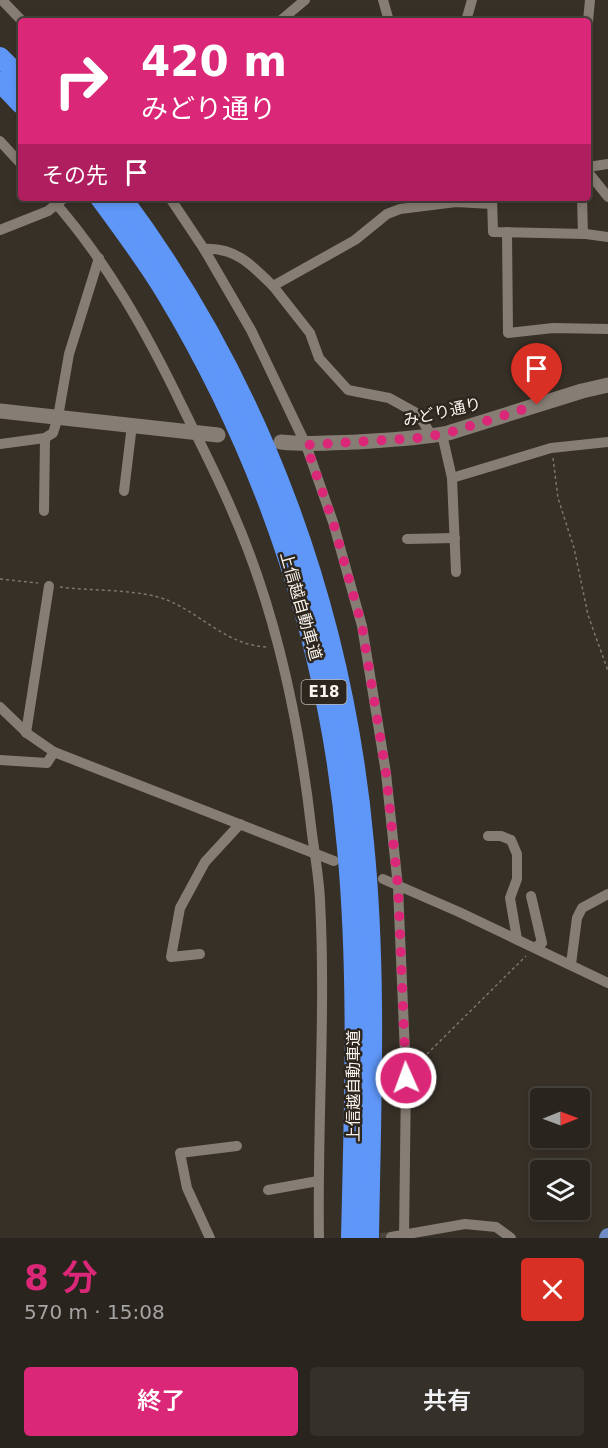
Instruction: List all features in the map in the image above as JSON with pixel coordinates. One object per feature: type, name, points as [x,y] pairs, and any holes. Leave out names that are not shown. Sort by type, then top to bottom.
[{"type":"highway","points":[[0,57],[18,75]]},
{"type":"highway","points":[[0,82],[18,101]]},
{"type":"highway","name":"上信越自動車道","points":[[102,201],[165,291],[224,399],[271,508],[310,631],[335,752],[351,898],[354,1021],[351,1238]]},
{"type":"highway","name":"上信越自動車道","points":[[124,201],[180,282],[206,326],[239,389],[265,446],[308,559],[339,676],[359,790],[368,896],[372,1014],[369,1238]]},
{"type":"street","points":[[2,0],[19,18]]},
{"type":"street","points":[[284,18],[305,0]]},
{"type":"street","points":[[383,0],[388,18]]},
{"type":"street","points":[[467,18],[472,0]]},
{"type":"street","points":[[588,18],[590,0]]},
{"type":"street","points":[[0,141],[18,161]]},
{"type":"street","points":[[591,167],[608,164]]},
{"type":"street","points":[[591,176],[608,197]]},
{"type":"street","points":[[0,230],[35,218],[48,211],[56,201]]},
{"type":"street","points":[[58,201],[99,258],[152,344],[234,515],[259,584],[278,648],[300,740],[320,898],[322,979],[319,1238]]},
{"type":"street","points":[[172,201],[204,249],[251,330],[306,445],[333,522],[362,626],[386,773],[398,887],[405,1064],[404,1236]]},
{"type":"street","points":[[273,286],[355,240],[387,214],[400,209],[456,202],[492,201],[493,232],[583,234],[608,237]]},
{"type":"street","points":[[582,201],[583,234]]},
{"type":"street","points":[[507,232],[508,333],[553,328],[608,329]]},
{"type":"street","points":[[204,249],[225,250],[252,267],[273,286],[310,333],[319,358],[348,390],[389,398],[418,414],[437,435],[452,478],[456,572]]},
{"type":"street","points":[[0,444],[45,438],[53,432],[58,417],[69,354],[99,258]]},
{"type":"street","name":"みどり通り","points":[[280,442],[306,445],[405,440],[437,435],[608,385]]},
{"type":"street","points":[[0,411],[218,435]]},
{"type":"street","points":[[124,491],[132,425]]},
{"type":"street","points":[[44,511],[45,438]]},
{"type":"street","points":[[452,478],[551,448],[608,442]]},
{"type":"street","points":[[407,539],[455,538]]},
{"type":"street","points":[[26,733],[49,586]]},
{"type":"street","points":[[0,707],[26,733],[54,752],[334,861]]},
{"type":"street","points":[[0,760],[47,763],[54,752]]},
{"type":"street","points":[[200,954],[171,957],[180,908],[205,862],[240,824]]},
{"type":"street","points":[[488,836],[501,836],[511,840],[518,854],[517,879],[510,898],[516,939]]},
{"type":"street","points":[[383,879],[535,947],[608,983]]},
{"type":"street","points":[[571,964],[577,918],[582,908],[608,894]]},
{"type":"street","points":[[531,896],[542,943],[535,947]]},
{"type":"street","points":[[210,1238],[187,1188],[180,1153],[237,1146]]},
{"type":"street","points":[[268,1190],[318,1181]]},
{"type":"street","points":[[391,1236],[404,1236],[465,1224],[496,1227],[511,1238]]},
{"type":"path","points":[[551,448],[558,498],[574,548],[588,615],[608,671]]},
{"type":"path","points":[[0,579],[87,591],[141,594],[167,600],[238,641],[260,647],[278,648]]},
{"type":"path","points":[[405,1064],[427,1054],[535,947]]},
{"type":"tunnel","points":[[380,1238],[391,1237]]},
{"type":"route","points":[[406,1078],[398,887],[386,773],[362,626],[333,522],[306,445],[405,440],[448,433],[537,405]]}]
